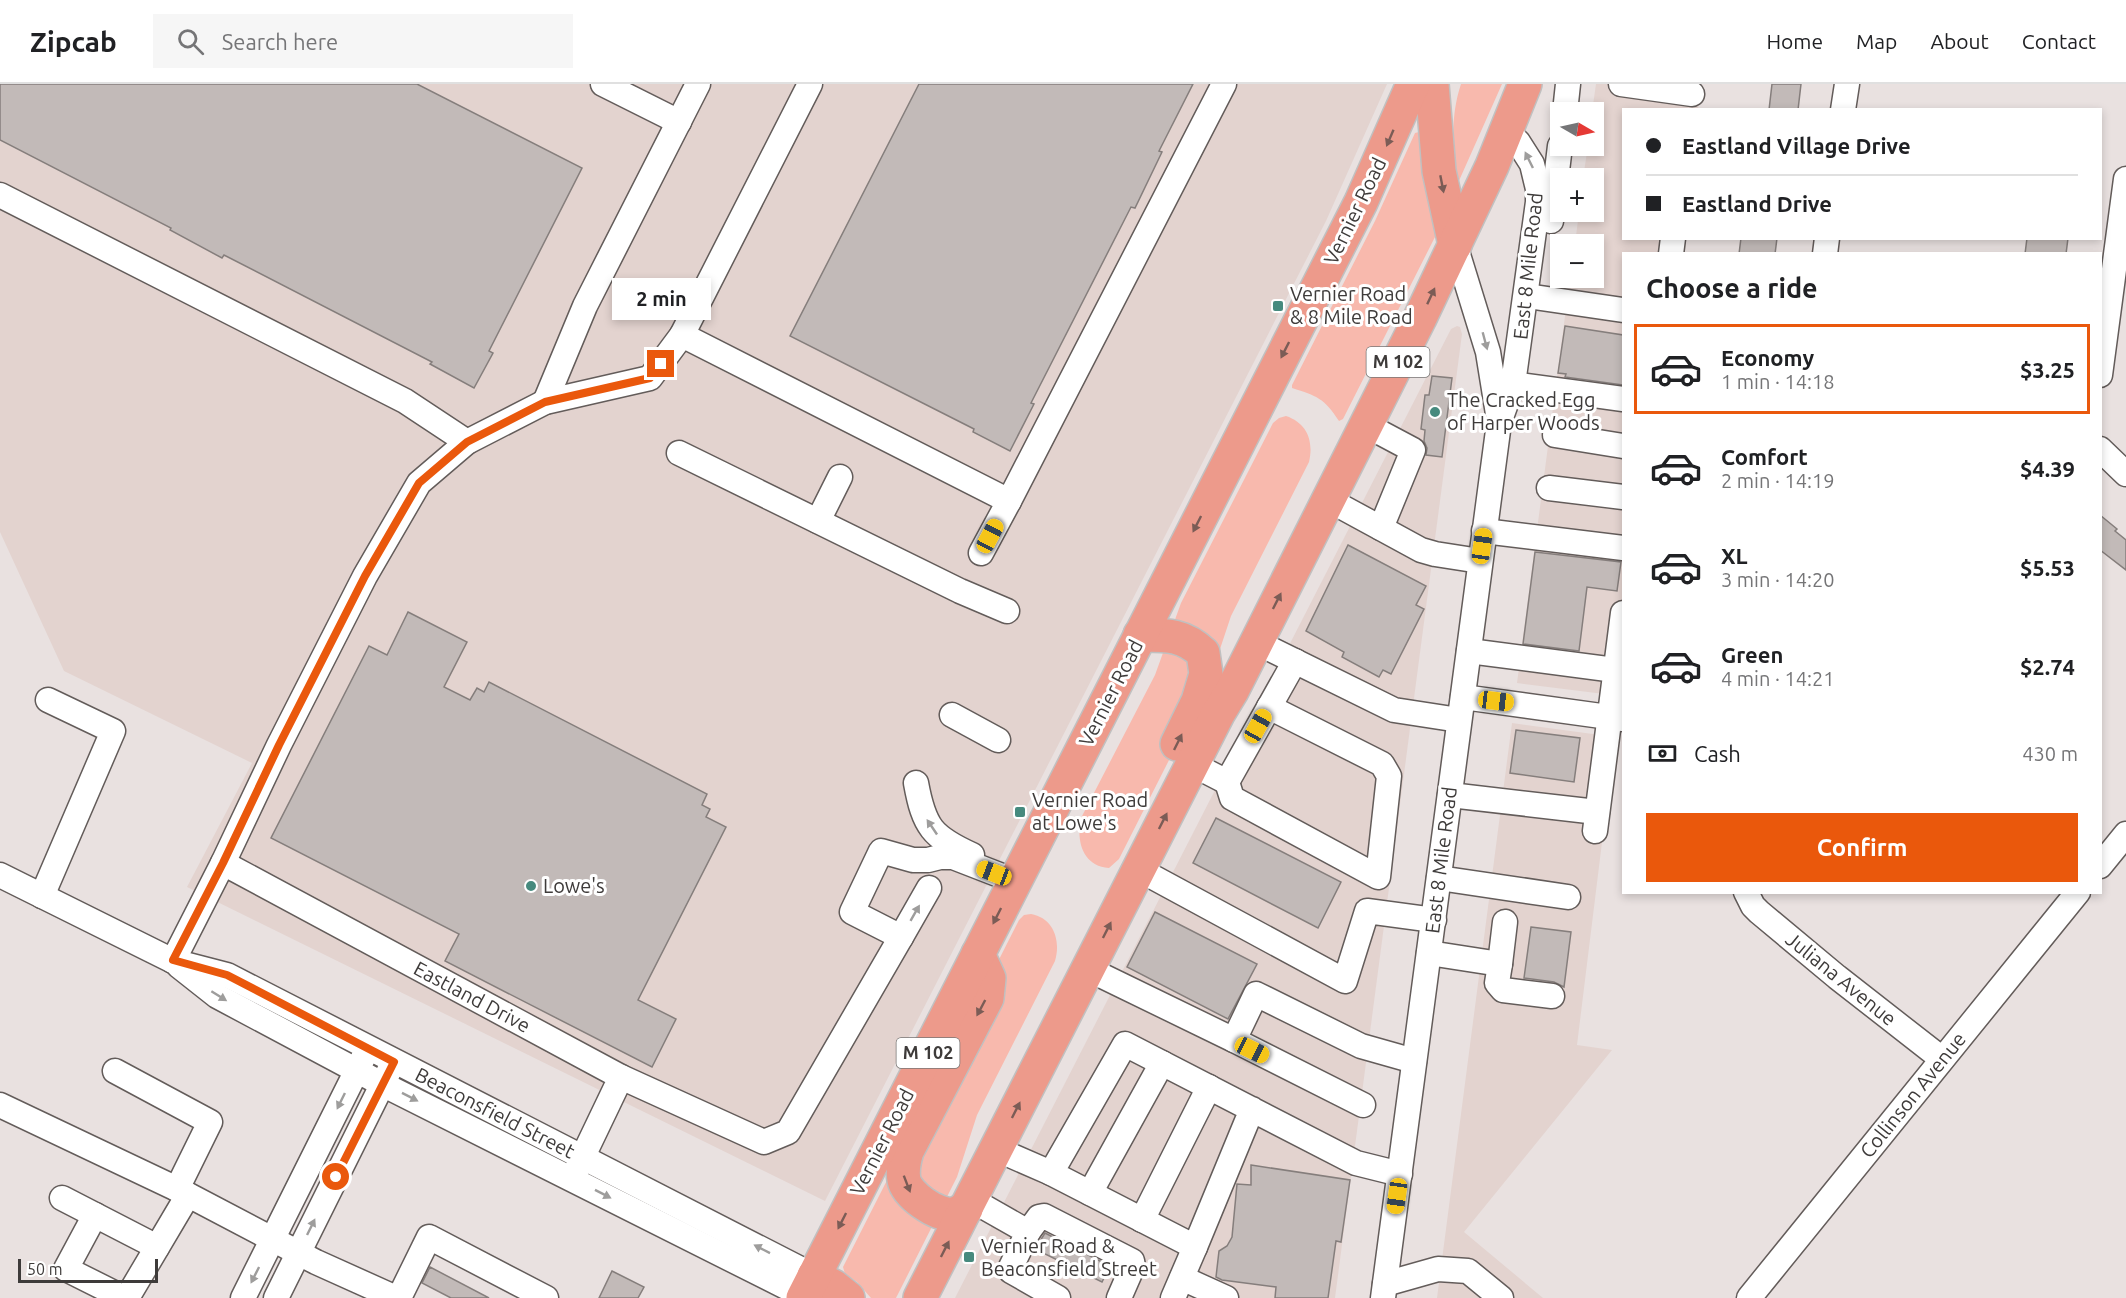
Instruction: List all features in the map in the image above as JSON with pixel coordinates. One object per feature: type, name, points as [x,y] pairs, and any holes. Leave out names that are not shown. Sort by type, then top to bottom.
[{"type":"highway","name":"Vernier Road","points":[[807,1290],[1361,202],[1413,84]]},
{"type":"highway","points":[[1432,84],[1439,171],[1455,244]]},
{"type":"highway","name":"M 102","points":[[920,1298],[1132,880],[1329,500],[1455,244],[1507,131],[1525,84]]},
{"type":"highway","points":[[1132,880],[1121,858],[1198,701],[1206,674],[1203,653],[1186,641],[1170,635],[1140,635]]},
{"type":"highway","points":[[968,1204],[953,1214],[942,1213],[920,1201],[908,1191],[904,1180],[903,1164],[907,1151],[987,998],[989,978],[978,954]]},
{"type":"highway","points":[[807,1290],[833,1286],[848,1298]]},
{"type":"street","points":[[603,84],[679,122]]},
{"type":"street","points":[[545,402],[585,306],[698,84]]},
{"type":"street","points":[[173,960],[365,576],[419,483],[467,442],[545,402],[650,378],[682,335],[810,84]]},
{"type":"street","points":[[981,553],[1224,84]]},
{"type":"street","points":[[1565,102],[1568,84]]},
{"type":"street","points":[[1621,84],[1692,96]]},
{"type":"street","points":[[1843,108],[1847,84]]},
{"type":"street","name":"East 8 Mile Road","points":[[1384,1291],[1499,423],[1513,384],[1534,297],[1538,189],[1532,164],[1526,152],[1507,131]]},
{"type":"street","points":[[1558,156],[1534,297],[1622,310]]},
{"type":"street","points":[[2102,360],[2126,179]]},
{"type":"street","points":[[0,195],[405,401],[467,442]]},
{"type":"street","name":"East 8 Mile Road","points":[[1455,244],[1488,352],[1499,423]]},
{"type":"street","points":[[682,335],[1009,501]]},
{"type":"street","points":[[1513,384],[1622,399]]},
{"type":"street","points":[[1366,425],[1413,450],[1381,528]]},
{"type":"street","points":[[1555,435],[1622,446]]},
{"type":"street","points":[[2102,451],[2126,474]]},
{"type":"street","points":[[679,453],[950,586],[1006,611]]},
{"type":"street","points":[[818,521],[840,477]]},
{"type":"street","points":[[1549,488],[1622,497]]},
{"type":"street","points":[[1329,500],[1421,550],[1480,561]]},
{"type":"street","points":[[1485,531],[1622,548]]},
{"type":"street","points":[[1450,795],[1596,821],[1616,718],[1616,670],[1622,621]]},
{"type":"street","points":[[1256,642],[1394,710],[1459,720]]},
{"type":"street","points":[[1469,651],[1616,670]]},
{"type":"street","points":[[1227,782],[1295,661]]},
{"type":"street","points":[[1463,697],[1616,718]]},
{"type":"street","points":[[42,896],[113,731],[48,700]]},
{"type":"street","points":[[1192,764],[1227,782],[1232,798],[1378,877],[1389,776],[1382,764],[1269,708]]},
{"type":"street","points":[[952,715],[998,740]]},
{"type":"street","points":[[916,783],[923,813],[934,833],[947,844],[988,862],[1015,881]]},
{"type":"street","points":[[2102,864],[2126,834]]},
{"type":"street","points":[[901,937],[852,912],[882,851],[913,860],[953,857],[1015,881]]},
{"type":"street","name":"Eastland Drive","points":[[223,863],[621,1077],[764,1142],[788,1132],[929,888]]},
{"type":"street","name":"Beaconsfield Street","points":[[0,875],[173,960],[227,975],[307,1030],[363,1059],[394,1062],[583,1158],[807,1290]]},
{"type":"street","points":[[1439,878],[1568,897]]},
{"type":"street","points":[[1132,880],[1345,981],[1367,911],[1434,920]]},
{"type":"street","name":"Juliana Avenue","points":[[1747,894],[1759,912],[1837,977],[1942,1059]]},
{"type":"street","name":"Collinson Avenue","points":[[1749,1298],[2076,894]]},
{"type":"street","points":[[1504,922],[1497,983],[1503,990],[1552,996]]},
{"type":"street","points":[[1429,953],[1500,963]]},
{"type":"street","points":[[1088,969],[1363,1105]]},
{"type":"street","points":[[1234,1040],[1256,994],[1361,1046],[1414,1061]]},
{"type":"street","points":[[1051,1173],[1125,1044],[1356,1162],[1400,1174]]},
{"type":"street","points":[[243,1298],[363,1059]]},
{"type":"street","name":"Beaconsfield Street","points":[[363,1059],[382,1084],[572,1179],[807,1290]]},
{"type":"street","points":[[276,1298],[394,1062]]},
{"type":"street","points":[[1090,1193],[1162,1063]]},
{"type":"street","points":[[95,1215],[66,1269],[125,1298],[157,1247],[183,1192],[210,1122],[115,1071]]},
{"type":"street","points":[[572,1179],[621,1077]]},
{"type":"street","points":[[1142,1220],[1209,1087]]},
{"type":"street","points":[[0,1105],[183,1192],[299,1253],[405,1296],[429,1237],[546,1298]]},
{"type":"street","points":[[1226,1298],[1177,1288],[1252,1109]]},
{"type":"street","points":[[996,1149],[1051,1173],[1195,1247]]},
{"type":"street","points":[[62,1198],[157,1247]]},
{"type":"street","points":[[968,1204],[1028,1232]]},
{"type":"street","points":[[1058,1298],[1011,1271],[1028,1232],[1039,1217],[1044,1216],[1132,1261],[1133,1266],[1119,1298]]},
{"type":"street","points":[[1384,1291],[1438,1269],[1468,1271],[1501,1298]]},
{"type":"shaded area","points":[[0,84],[1387,84],[1326,221],[825,1201],[187,887],[252,763],[64,671],[0,532]]},
{"type":"shaded area","points":[[1461,84],[1502,84],[1458,183],[1456,182],[1453,133],[1455,109]]},
{"type":"shaded area","points":[[1596,84],[1701,84],[1698,108],[1622,108],[1622,240],[1681,240],[1679,252],[1622,252],[1622,682],[1620,696],[1517,683],[1569,288],[1604,288],[1604,234],[1576,234],[1578,222],[1604,222],[1604,168],[1585,168],[1586,156],[1604,156],[1604,102],[1593,102]]},
{"type":"shaded area","points":[[1419,132],[1438,229],[1343,419],[1339,421],[1324,403],[1314,396],[1292,388],[1292,385],[1375,221],[1415,133]]},
{"type":"shaded area","points":[[1460,327],[1462,334],[1335,1298],[955,1298],[1451,329]]},
{"type":"shaded area","points":[[1286,416],[1299,423],[1307,434],[1310,447],[1309,462],[1231,616],[1210,679],[1119,859],[1109,868],[1100,866],[1087,857],[1083,850],[1079,835],[1081,818],[1155,675],[1181,603],[1273,423]]},
{"type":"shaded area","points":[[1512,723],[1615,737],[1577,1045],[1612,1050],[1464,1232],[1543,1298],[1437,1298]]},
{"type":"shaded area","points":[[1031,914],[1045,920],[1054,932],[1057,946],[1055,961],[977,1115],[957,1177],[896,1298],[871,1298],[857,1282],[845,1274],[843,1267],[1019,920],[1024,915]]},
{"type":"building","points":[[0,84],[417,84],[582,168],[489,351],[493,353],[474,388],[430,364],[432,362],[224,255],[222,258],[170,230],[171,228],[0,140]]},
{"type":"building","points":[[919,84],[1193,84],[1159,151],[1162,152],[1135,208],[1131,207],[1031,403],[1034,404],[1010,451],[973,432],[974,429],[790,336]]},
{"type":"building","points":[[1772,84],[1801,84],[1798,108],[1769,108]]},
{"type":"building","points":[[1741,240],[1777,240],[1775,252],[1739,252]]},
{"type":"building","points":[[2027,240],[2068,240],[2066,252],[2025,252]]},
{"type":"building","points":[[1565,326],[1622,335],[1622,385],[1565,377],[1566,374],[1558,373]]},
{"type":"building","name":"The Cracked Egg of Harper Woods","points":[[1432,376],[1452,378],[1442,457],[1426,455],[1425,430],[1421,429],[1425,395],[1429,395]]},
{"type":"building","points":[[2102,517],[2126,540],[2126,570],[2102,552]]},
{"type":"building","points":[[1348,545],[1426,586],[1416,605],[1424,609],[1391,674],[1383,670],[1379,677],[1342,657],[1344,652],[1306,631]]},
{"type":"building","points":[[1535,552],[1621,562],[1617,591],[1587,587],[1579,651],[1523,644]]},
{"type":"building","name":"Lowe's","points":[[408,612],[467,642],[444,687],[470,700],[477,688],[484,692],[489,682],[707,794],[702,805],[710,809],[706,817],[726,827],[638,1000],[676,1019],[652,1067],[445,961],[459,934],[271,838],[369,646],[387,655]]},
{"type":"building","points":[[1516,730],[1580,738],[1574,782],[1510,773]]},
{"type":"building","points":[[1216,818],[1341,882],[1318,928],[1193,863]]},
{"type":"building","points":[[1155,912],[1257,964],[1228,1019],[1127,967]]},
{"type":"building","points":[[1531,927],[1571,932],[1564,987],[1554,982],[1524,978]]},
{"type":"building","points":[[1251,1165],[1350,1180],[1341,1242],[1336,1241],[1328,1298],[1275,1298],[1276,1287],[1222,1280],[1216,1277],[1219,1251],[1227,1246],[1232,1237],[1237,1184],[1251,1185]]},
{"type":"building","points":[[1045,1233],[1110,1266],[1102,1282],[1035,1249]]},
{"type":"building","points":[[430,1267],[489,1298],[451,1298],[422,1283]]},
{"type":"building","points":[[612,1271],[644,1287],[638,1298],[599,1298]]},
{"type":"place","name":"Vernier Road & 8 Mile Road","points":[[1278,306]]},
{"type":"place","name":"The Cracked Egg of Harper Woods","points":[[1435,412]]},
{"type":"place","name":"Vernier Road at Lowe's","points":[[1020,812]]},
{"type":"place","name":"Lowe's","points":[[531,886]]},
{"type":"place","name":"Vernier Road & Beaconsfield Street","points":[[969,1257]]},
{"type":"route","points":[[336,1177],[394,1062],[227,975],[173,960],[365,576],[419,483],[467,442],[502,423],[545,402],[650,378],[661,364]]}]
